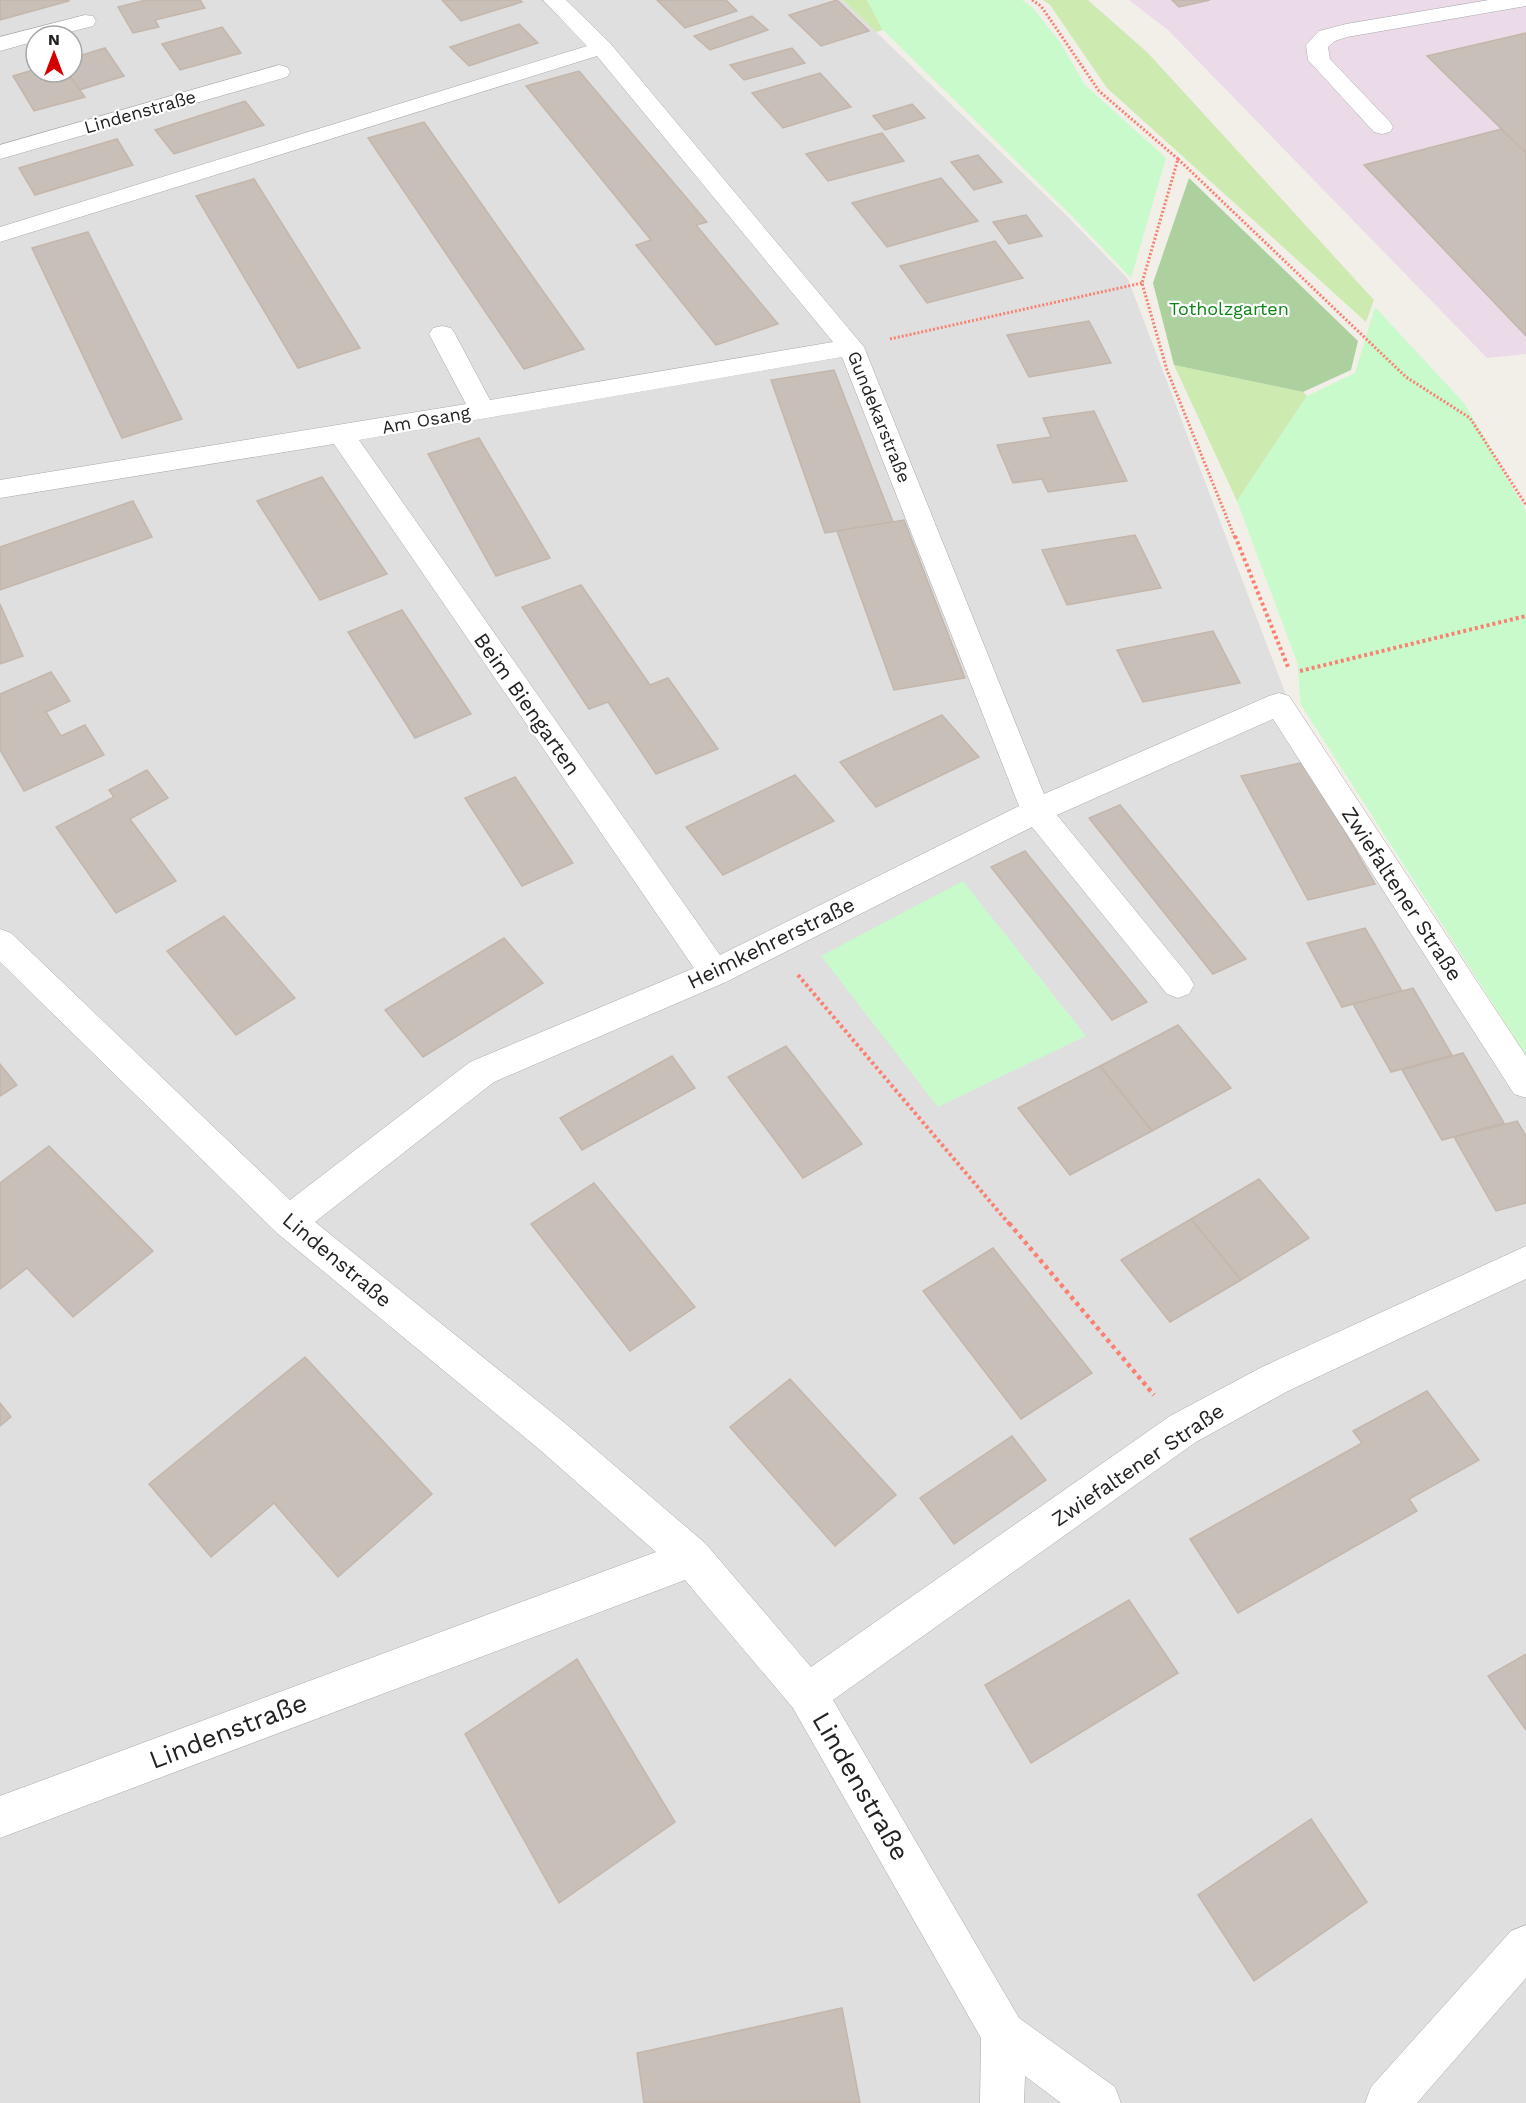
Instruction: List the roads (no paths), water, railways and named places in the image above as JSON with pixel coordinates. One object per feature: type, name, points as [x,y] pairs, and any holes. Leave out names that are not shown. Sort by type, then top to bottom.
[{"type":"street","name":"Gundekarstraße","points":[[554,0],[602,48],[851,347],[1036,811],[1178,985]]},
{"type":"street","points":[[1382,127],[1319,60],[1317,45],[1327,36],[1526,0]]},
{"type":"street","points":[[0,44],[85,21]]},
{"type":"street","points":[[0,235],[602,48]]},
{"type":"street","name":"Lindenstraße","points":[[0,152],[279,72]]},
{"type":"street","points":[[442,334],[482,410]]},
{"type":"street","name":"Am Osang","points":[[0,489],[851,347]]},
{"type":"street","name":"Beim Biengarten","points":[[340,434],[714,973]]},
{"type":"street","name":"Heimkehrerstraße","points":[[289,1222],[482,1072],[714,973],[1036,811],[1279,704]]},
{"type":"street","name":"Zwiefaltener Straße","points":[[1279,704],[1526,1084]]},
{"type":"street","name":"Lindenstraße","points":[[0,942],[289,1222],[553,1437],[692,1558],[807,1694],[1003,2034],[1099,2103]]},
{"type":"street","name":"Zwiefaltener Straße","points":[[807,1694],[1183,1429],[1275,1379],[1526,1262]]},
{"type":"street","name":"Lindenstraße","points":[[0,1817],[692,1558]]},
{"type":"street","points":[[1387,2103],[1526,1946]]},
{"type":"street","points":[[1002,2103],[1003,2034]]},
{"type":"park label","name":"Totholzgarten","points":[[1229,309]]}]
